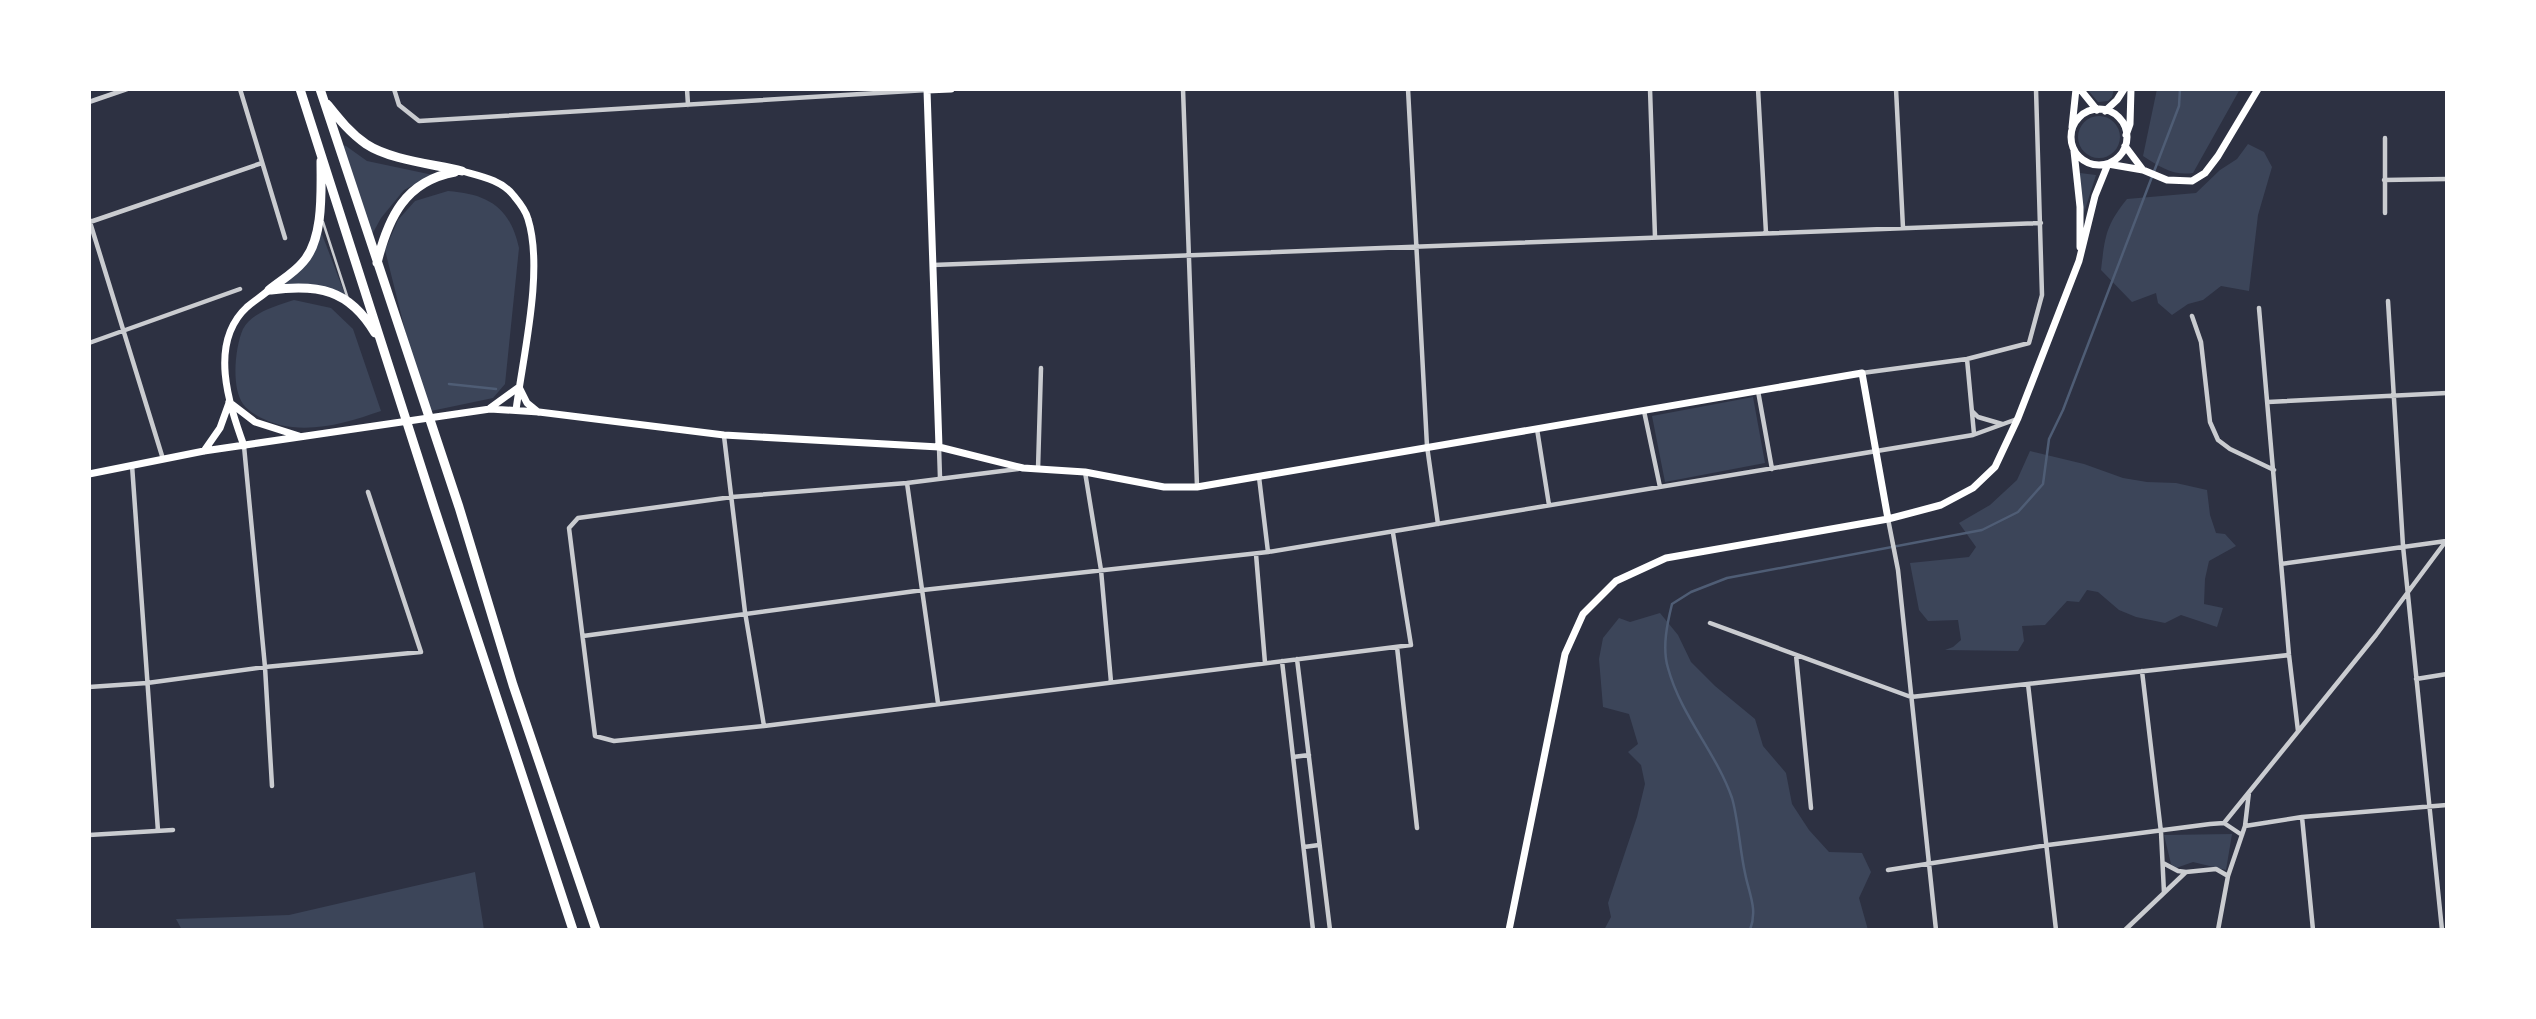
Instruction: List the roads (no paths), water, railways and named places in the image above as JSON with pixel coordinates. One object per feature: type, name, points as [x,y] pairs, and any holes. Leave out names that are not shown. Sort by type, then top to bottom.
[{"type":"highway","points":[[300,89],[573,930]]},
{"type":"highway","points":[[321,93],[346,128],[368,145],[391,155],[462,171]]},
{"type":"highway","points":[[321,93],[450,482],[513,685],[596,930]]},
{"type":"highway","points":[[269,290],[305,261],[316,234],[320,212],[321,152]]},
{"type":"highway","points":[[377,265],[383,239],[395,211],[412,190],[439,175],[462,171]]},
{"type":"highway","points":[[269,290],[302,286],[321,288],[341,296],[373,328],[383,346]]},
{"type":"main road","points":[[939,447],[928,90],[950,89]]},
{"type":"main road","points":[[2078,89],[2101,110],[2117,116],[2123,124],[2126,136]]},
{"type":"main road","points":[[2078,89],[2072,144],[2080,207],[2080,261]]},
{"type":"main road","points":[[2072,130],[2084,114],[2101,110],[2117,100],[2123,89]]},
{"type":"main road","points":[[1509,930],[1565,654],[1583,614],[1616,581],[1665,558],[1888,519],[1941,505],[1973,488],[1995,467],[2018,418],[2080,261],[2095,197],[2108,164],[2116,159],[2124,146],[2130,124],[2132,89]]},
{"type":"main road","points":[[2074,150],[2089,164],[2108,164],[2143,170],[2167,180],[2192,181],[2206,173],[2258,89]]},
{"type":"main road","points":[[2124,146],[2143,170]]},
{"type":"main road","points":[[462,171],[490,178],[513,194],[528,217],[533,249],[533,287],[516,410]]},
{"type":"main road","points":[[244,446],[229,402],[225,370],[226,348],[234,325],[246,308],[269,290]]},
{"type":"main road","points":[[89,474],[204,450],[490,409],[539,412],[724,435],[939,447],[1023,468],[1085,472],[1164,487],[1197,487],[1862,373],[1888,519]]},
{"type":"main road","points":[[490,409],[519,387]]},
{"type":"main road","points":[[519,387],[527,402],[539,412]]},
{"type":"main road","points":[[229,402],[255,422],[303,437]]},
{"type":"main road","points":[[204,450],[220,428],[229,402]]},
{"type":"street","points":[[89,102],[127,89]]},
{"type":"street","points":[[240,89],[285,238]]},
{"type":"street","points":[[394,89],[399,105],[419,121],[928,90]]},
{"type":"street","points":[[687,89],[688,105]]},
{"type":"street","points":[[1183,89],[1197,487]]},
{"type":"street","points":[[1408,89],[1427,446],[1438,524]]},
{"type":"street","points":[[1650,89],[1655,237]]},
{"type":"street","points":[[1758,89],[1766,233]]},
{"type":"street","points":[[1896,89],[1903,228]]},
{"type":"street","points":[[1862,373],[1966,359],[2029,343],[2042,295],[2036,89]]},
{"type":"street","points":[[2385,138],[2385,213]]},
{"type":"street","points":[[163,459],[90,221],[262,163]]},
{"type":"street","points":[[2384,180],[2447,179]]},
{"type":"street","points":[[933,265],[2041,223]]},
{"type":"street","points":[[89,342],[240,289]]},
{"type":"street","points":[[2388,301],[2403,546],[2442,930]]},
{"type":"street","points":[[2259,308],[2298,731]]},
{"type":"street","points":[[2192,316],[2201,342],[2210,422],[2217,440],[2274,470]]},
{"type":"street","points":[[1966,359],[1974,435]]},
{"type":"street","points":[[1038,469],[1041,368]]},
{"type":"street","points":[[1758,390],[1772,469]]},
{"type":"street","points":[[2268,402],[2447,393]]},
{"type":"street","points":[[1972,410],[1978,417],[2002,424]]},
{"type":"street","points":[[1644,411],[1661,487]]},
{"type":"street","points":[[583,635],[923,590],[1256,554],[1974,435],[2018,418]]},
{"type":"street","points":[[1537,429],[1549,505]]},
{"type":"street","points":[[724,435],[745,612],[764,726]]},
{"type":"street","points":[[244,446],[265,667],[272,786]]},
{"type":"street","points":[[939,447],[940,478]]},
{"type":"street","points":[[132,465],[158,831]]},
{"type":"street","points":[[1023,468],[907,483],[732,497],[578,518],[569,528],[596,736],[614,741],[764,726],[1411,645],[1393,533]]},
{"type":"street","points":[[1085,472],[1101,570],[1111,682]]},
{"type":"street","points":[[1259,476],[1268,552]]},
{"type":"street","points":[[907,483],[938,703]]},
{"type":"street","points":[[89,687],[147,683],[265,667],[421,652],[368,492]]},
{"type":"street","points":[[1888,519],[1898,570],[1936,930]]},
{"type":"street","points":[[2281,564],[2446,541]]},
{"type":"street","points":[[2224,823],[2376,635],[2446,541]]},
{"type":"street","points":[[1256,554],[1265,663]]},
{"type":"street","points":[[1710,622],[1911,697],[2289,655]]},
{"type":"street","points":[[1397,647],[1417,828]]},
{"type":"street","points":[[1796,654],[1811,808]]},
{"type":"street","points":[[1297,659],[1330,930]]},
{"type":"street","points":[[1282,661],[1313,930]]},
{"type":"street","points":[[2142,671],[2161,832],[2164,893]]},
{"type":"street","points":[[2416,679],[2447,674]]},
{"type":"street","points":[[2028,684],[2056,930]]},
{"type":"street","points":[[1293,757],[1309,755]]},
{"type":"street","points":[[2218,930],[2228,876],[2245,826],[2249,791]]},
{"type":"street","points":[[2245,826],[2302,817],[2447,805]]},
{"type":"street","points":[[2302,817],[2313,930]]},
{"type":"street","points":[[1888,870],[2048,845],[2224,823],[2242,835]]},
{"type":"street","points":[[89,835],[173,830]]},
{"type":"street","points":[[1304,847],[1319,845]]},
{"type":"street","points":[[2162,862],[2178,871],[2216,869],[2228,876]]},
{"type":"street","points":[[2125,930],[2186,872]]},
{"type":"street","points":[[2132,930],[2134,921]]},
{"type":"lane","points":[[320,212],[350,304]]},
{"type":"waterway","points":[[1750,930],[1753,908],[1732,798],[1717,765],[1681,702],[1666,660],[1665,644],[1672,604],[1691,592],[1727,578],[1982,530],[2018,512],[2043,484],[2049,439],[2063,410],[2179,106],[2180,89]]},
{"type":"waterway","points":[[449,384],[496,389]]}]
